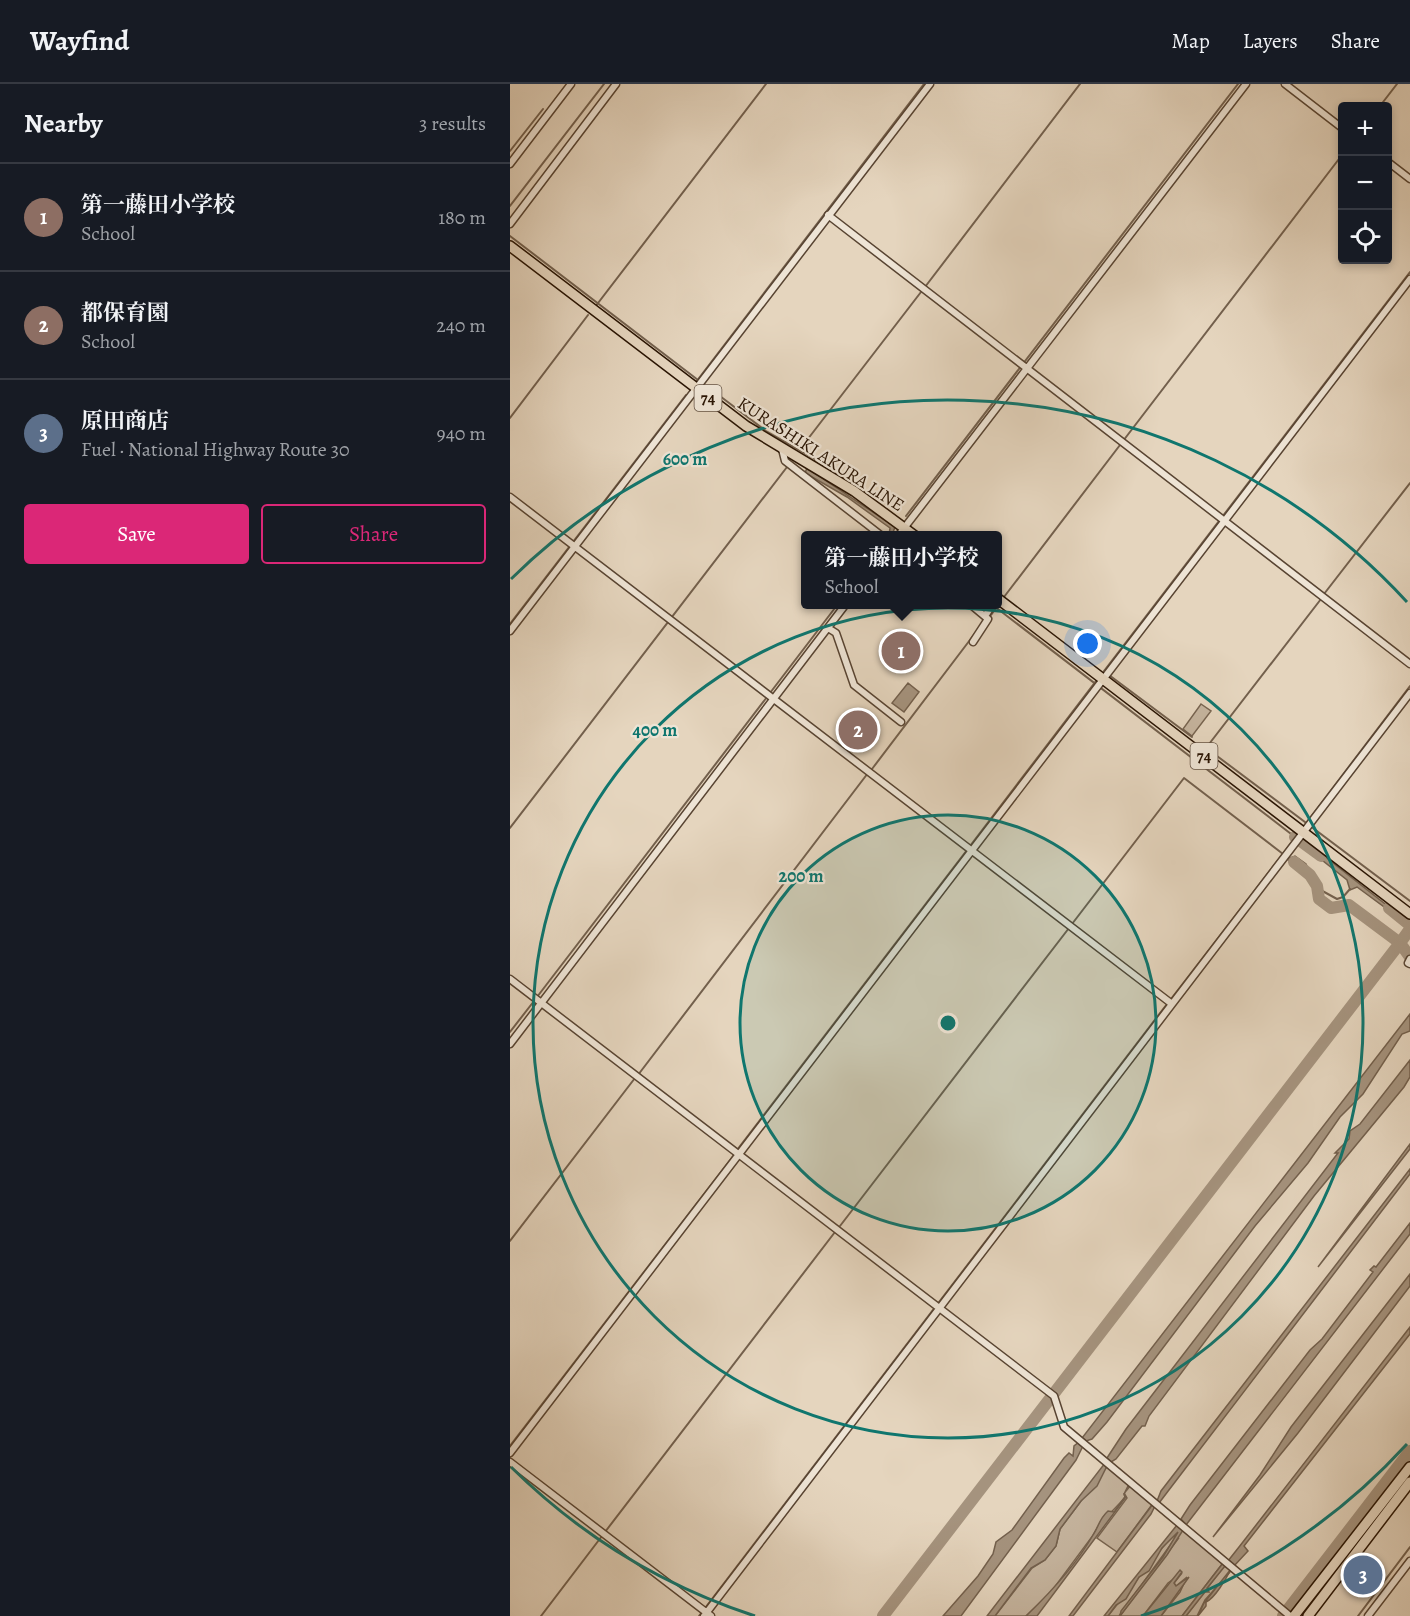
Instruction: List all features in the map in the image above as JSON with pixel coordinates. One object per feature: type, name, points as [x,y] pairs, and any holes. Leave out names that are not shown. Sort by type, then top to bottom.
[{"type":"main road","name":"KURASHIKI AKURA LINE","points":[[510,246],[697,390],[782,449],[854,491],[902,531]]},
{"type":"main road","name":"74","points":[[1002,607],[1100,684],[1304,832],[1410,914]]},
{"type":"main road","points":[[1291,1616],[1410,1467]]},
{"type":"main road","points":[[1308,1616],[1410,1482]]},
{"type":"street","points":[[510,164],[571,84]]},
{"type":"street","points":[[510,224],[616,84]]},
{"type":"street","points":[[510,631],[573,544],[697,390],[930,84]]},
{"type":"street","points":[[902,531],[1024,366],[1246,84]]},
{"type":"street","points":[[1285,84],[1338,125]]},
{"type":"street","points":[[1392,165],[1410,179]]},
{"type":"street","points":[[828,215],[1410,664]]},
{"type":"street","points":[[510,1453],[1100,684],[1222,519],[1410,279]]},
{"type":"street","points":[[782,449],[785,461],[876,531]]},
{"type":"street","points":[[510,497],[1172,1004]]},
{"type":"street","points":[[510,1044],[842,609]]},
{"type":"street","points":[[973,642],[988,621],[976,609]]},
{"type":"street","points":[[985,616],[990,609]]},
{"type":"street","points":[[828,628],[836,633],[854,685],[901,722]]},
{"type":"street","points":[[510,1462],[705,1613],[937,1307],[1410,693]]},
{"type":"street","points":[[1410,960],[1408,963],[1410,964]]},
{"type":"street","points":[[510,980],[1052,1394],[1064,1426],[1291,1616]]},
{"type":"street","points":[[1368,1616],[1410,1561]]},
{"type":"shaded area","points":[[807,468],[895,527],[894,531],[890,531],[890,528],[847,497],[805,473]]},
{"type":"shaded area","points":[[908,683],[919,692],[904,712],[892,703]]},
{"type":"shaded area","points":[[1201,704],[1211,711],[1192,736],[1183,729]]},
{"type":"shaded area","points":[[1310,845],[1403,918],[1402,920],[1357,887],[1350,890],[1347,880],[1308,849]]},
{"type":"shaded area","points":[[1295,856],[1306,864],[1308,869],[1305,874],[1287,859]]},
{"type":"shaded area","points":[[1410,1014],[1410,1031],[1402,1034],[1363,1094],[1340,1117],[1308,1163],[1255,1226],[1107,1422],[1092,1439],[1086,1441],[1082,1438]]},
{"type":"shaded area","points":[[1410,1060],[1410,1077],[1404,1087],[1314,1196],[1149,1416],[1145,1426],[1142,1426],[1116,1459],[1111,1462],[1107,1458],[1126,1429],[1338,1153],[1335,1153],[1349,1139],[1350,1131],[1360,1124]]},
{"type":"shaded area","points":[[1410,1144],[1410,1149],[1318,1267]]},
{"type":"shaded area","points":[[1410,1169],[1410,1174],[1159,1503],[1157,1501],[1161,1491]]},
{"type":"shaded area","points":[[1410,1223],[1410,1234],[1186,1525],[1181,1519],[1190,1505],[1310,1350],[1322,1339],[1373,1272],[1370,1270],[1376,1267]]},
{"type":"shaded area","points":[[1410,1274],[1410,1286],[1298,1433],[1213,1537],[1260,1475],[1291,1427]]},
{"type":"shaded area","points":[[1410,1327],[1410,1334],[1244,1546],[1248,1551],[1234,1566],[1228,1561]]},
{"type":"shaded area","points":[[1079,1442],[1083,1446],[1076,1460],[961,1616],[943,1616],[978,1576],[993,1554],[996,1542],[1012,1530],[1064,1458],[1069,1453],[1073,1456],[1074,1446]]},
{"type":"shaded area","points":[[1105,1463],[1130,1484],[1124,1494],[1129,1484],[1107,1466],[1097,1486],[1081,1501],[1060,1529],[1056,1546],[1045,1560],[1031,1568],[995,1616],[987,1616]]},
{"type":"shaded area","points":[[1108,1465],[1130,1484],[1126,1491],[1131,1485],[1152,1503],[1117,1552],[1097,1538],[1127,1498],[1124,1493],[1125,1497],[1099,1525],[1051,1592],[1026,1616],[995,1616],[1032,1568],[1045,1560],[1056,1546],[1060,1529]]},
{"type":"shaded area","points":[[1124,1494],[1126,1497],[1037,1616],[1026,1616],[1071,1567],[1103,1517],[1108,1511],[1114,1512],[1125,1497]]},
{"type":"shaded area","points":[[1153,1504],[1155,1506],[1151,1514],[1073,1616],[1069,1616]]},
{"type":"shaded area","points":[[1177,1525],[1231,1569],[1225,1566],[1207,1588],[1209,1592],[1205,1592],[1186,1616],[1182,1616],[1223,1563],[1183,1530],[1167,1555],[1120,1616],[1121,1611],[1163,1557],[1178,1532],[1162,1548],[1149,1571],[1139,1577],[1126,1599],[1116,1605],[1108,1616],[1104,1616]]},
{"type":"shaded area","points":[[1183,1529],[1223,1563],[1182,1616],[1161,1616],[1180,1592],[1187,1577],[1176,1586],[1174,1583],[1182,1573],[1168,1583],[1143,1616],[1120,1616],[1178,1539],[1174,1540],[1119,1616],[1108,1616],[1174,1533]]},
{"type":"shaded area","points":[[1225,1565],[1230,1567],[1230,1572],[1205,1600],[1197,1616],[1186,1616]]},
{"type":"shaded area","points":[[1231,1569],[1220,1588],[1206,1602],[1206,1606],[1198,1616],[1204,1603]]},
{"type":"shaded area","points":[[1180,1570],[1182,1572],[1174,1583],[1176,1586],[1189,1577],[1161,1616],[1143,1616]]},
{"type":"waterway","points":[[510,206],[604,84]]},
{"type":"waterway","points":[[595,307],[766,84]]},
{"type":"waterway","points":[[696,382],[924,84]]},
{"type":"waterway","points":[[925,287],[1080,84]]},
{"type":"waterway","points":[[906,516],[1238,84]]},
{"type":"waterway","points":[[1383,102],[1397,84]]},
{"type":"waterway","points":[[510,151],[543,109]]},
{"type":"waterway","points":[[1123,441],[1341,156]]},
{"type":"waterway","points":[[510,236],[698,380]]},
{"type":"waterway","points":[[1104,671],[1410,272]]},
{"type":"waterway","points":[[804,444],[921,292]]},
{"type":"waterway","points":[[510,418],[588,315]]},
{"type":"waterway","points":[[708,387],[766,431],[815,459],[814,462]]},
{"type":"waterway","points":[[510,624],[686,395]]},
{"type":"waterway","points":[[1004,597],[1120,445]]},
{"type":"waterway","points":[[510,828],[787,467]]},
{"type":"waterway","points":[[1324,594],[1410,483]]},
{"type":"waterway","points":[[1206,748],[1321,599]]},
{"type":"waterway","points":[[770,693],[834,609]]},
{"type":"waterway","points":[[991,615],[996,609]]},
{"type":"waterway","points":[[998,609],[1295,837]]},
{"type":"waterway","points":[[872,769],[976,632]]},
{"type":"waterway","points":[[1109,675],[1192,737]]},
{"type":"waterway","points":[[970,846],[1096,681]]},
{"type":"waterway","points":[[1304,826],[1410,686]]},
{"type":"waterway","points":[[537,997],[767,697]]},
{"type":"waterway","points":[[1205,747],[1410,901]]},
{"type":"waterway","points":[[638,1075],[868,773]]},
{"type":"waterway","points":[[1072,924],[1184,778],[1283,854],[1171,999]]},
{"type":"waterway","points":[[1283,854],[1297,835]]},
{"type":"waterway","points":[[1295,837],[1321,856]]},
{"type":"waterway","points":[[737,1150],[967,850]]},
{"type":"waterway","points":[[883,1616],[1400,943],[1349,905],[1331,908],[1319,899],[1317,886],[1310,875],[1294,862]]},
{"type":"waterway","points":[[1317,888],[1337,899],[1343,897],[1350,889]]},
{"type":"waterway","points":[[1389,908],[1410,925]]},
{"type":"waterway","points":[[840,1226],[1069,928]]},
{"type":"waterway","points":[[1410,929],[1400,943],[1410,957]]},
{"type":"waterway","points":[[510,1032],[534,1001]]},
{"type":"waterway","points":[[699,1616],[1167,1004]]},
{"type":"waterway","points":[[510,1241],[635,1078]]},
{"type":"waterway","points":[[510,1446],[734,1155]]},
{"type":"waterway","points":[[605,1532],[835,1232]]},
{"type":"waterway","points":[[1283,1616],[1410,1451]]},
{"type":"waterway","points":[[541,1616],[602,1536]]},
{"type":"waterway","points":[[1358,1616],[1410,1547]]},
{"type":"place","name":"第一藤田小学校","points":[[901,651]]},
{"type":"place","name":"都保育園","points":[[858,730]]},
{"type":"place","name":"原田商店","points":[[1363,1575]]}]
